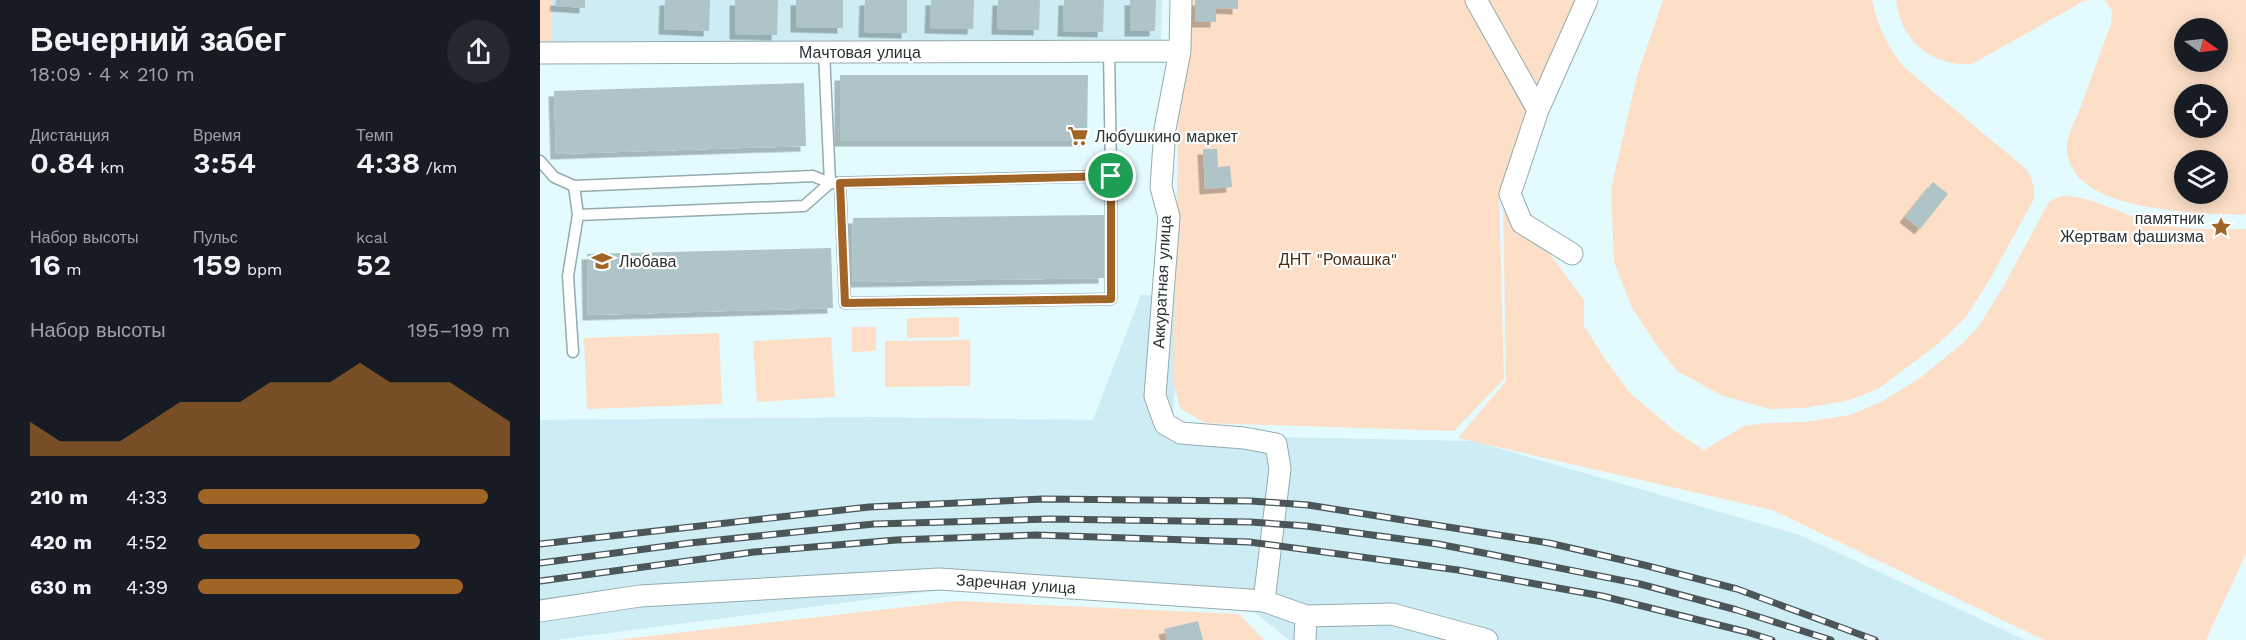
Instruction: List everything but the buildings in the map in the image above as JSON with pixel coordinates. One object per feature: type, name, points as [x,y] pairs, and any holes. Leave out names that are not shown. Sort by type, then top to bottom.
[{"type":"street","name":"Аккуратная улица","points":[[1181,0],[1180,51],[1165,129],[1161,187],[1169,217],[1155,396],[1165,424],[1181,434],[1244,438],[1276,444],[1280,469],[1264,601]]},
{"type":"street","points":[[1476,0],[1538,110]]},
{"type":"street","points":[[1572,254],[1522,223],[1510,194],[1538,110],[1587,0]]},
{"type":"street","name":"Мачтовая улица","points":[[540,53],[1180,51]]},
{"type":"street","name":"Заречная улица","points":[[540,610],[640,596],[939,579],[1264,601],[1306,616],[1392,614],[1487,640]]},
{"type":"street","points":[[1305,640],[1306,616]]},
{"type":"lane","points":[[824,52],[845,303],[1111,299],[1109,50]]},
{"type":"lane","points":[[540,161],[554,177],[574,186],[813,176],[835,183],[1111,176]]},
{"type":"lane","points":[[578,215],[804,206],[835,183]]},
{"type":"lane","points":[[573,352],[568,276],[578,215],[574,186]]},
{"type":"shaded area","points":[[552,0],[1162,0],[1161,43],[551,45]]},
{"type":"shaded area","points":[[1141,295],[1180,296],[1172,435],[1473,441],[1800,535],[2025,640],[1289,640],[1241,601],[950,589],[540,640],[540,420],[871,417],[1093,420]]},
{"type":"green space","points":[[540,0],[552,0],[551,44],[540,44]]},
{"type":"green space","name":"ДНТ \"Ромашка\"","points":[[1181,0],[1578,0],[1499,194],[1504,379],[1454,431],[1205,423],[1180,408],[1173,381]]},
{"type":"green space","points":[[1663,0],[1872,0],[1884,36],[1905,68],[2026,169],[2033,184],[2034,199],[1990,279],[1966,317],[1938,344],[1878,389],[1846,401],[1803,408],[1769,409],[1721,395],[1677,371],[1654,342],[1631,306],[1614,262],[1611,189],[1637,76]]},
{"type":"green space","points":[[1896,0],[2090,0],[2084,1],[1972,64],[1957,64],[1931,56],[1911,39],[1899,14]]},
{"type":"green space","points":[[2101,0],[2246,0],[2246,213],[2244,215],[2198,213],[2140,205],[2113,198],[2090,186],[2074,171],[2067,150],[2068,141],[2111,24],[2112,11],[2106,1]]},
{"type":"green space","points":[[2060,196],[2085,199],[2150,222],[2173,227],[2246,229],[2246,554],[2206,640],[2044,640],[1772,510],[1458,438],[1506,381],[1503,199],[1542,243],[1584,300],[1584,326],[1630,393],[1675,431],[1704,450],[1744,426],[1805,422],[1850,415],[1881,402],[1920,378],[1964,342],[1979,326],[2049,202]]},
{"type":"green space","points":[[959,317],[959,337],[907,338],[907,318]]},
{"type":"green space","points":[[852,327],[876,327],[876,351],[852,352]]},
{"type":"green space","points":[[719,333],[722,404],[587,409],[584,338]]},
{"type":"green space","points":[[831,337],[835,397],[757,402],[753,341]]},
{"type":"green space","points":[[970,340],[970,386],[885,387],[885,341]]},
{"type":"green space","points":[[958,601],[1239,614],[1264,640],[615,640]]},
{"type":"railway","points":[[540,544],[869,507],[1043,499],[1251,501],[1308,505],[1549,543],[1644,565],[1737,589],[1875,640]]},
{"type":"railway","points":[[540,563],[690,543],[874,524],[1049,519],[1250,522],[1306,526],[1438,544],[1640,584],[1737,610],[1831,640]]},
{"type":"railway","points":[[540,581],[754,552],[896,540],[1036,535],[1249,542],[1458,570],[1602,596],[1772,640]]},
{"type":"place","name":"Любушкино маркет","points":[[1078,136]]},
{"type":"place","name":"памятник Жертвам фашизма","points":[[2221,227]]},
{"type":"place","name":"Любава","points":[[602,261]]},
{"type":"route","points":[[1111,176],[1111,299],[845,303],[840,183],[1111,176]]}]
